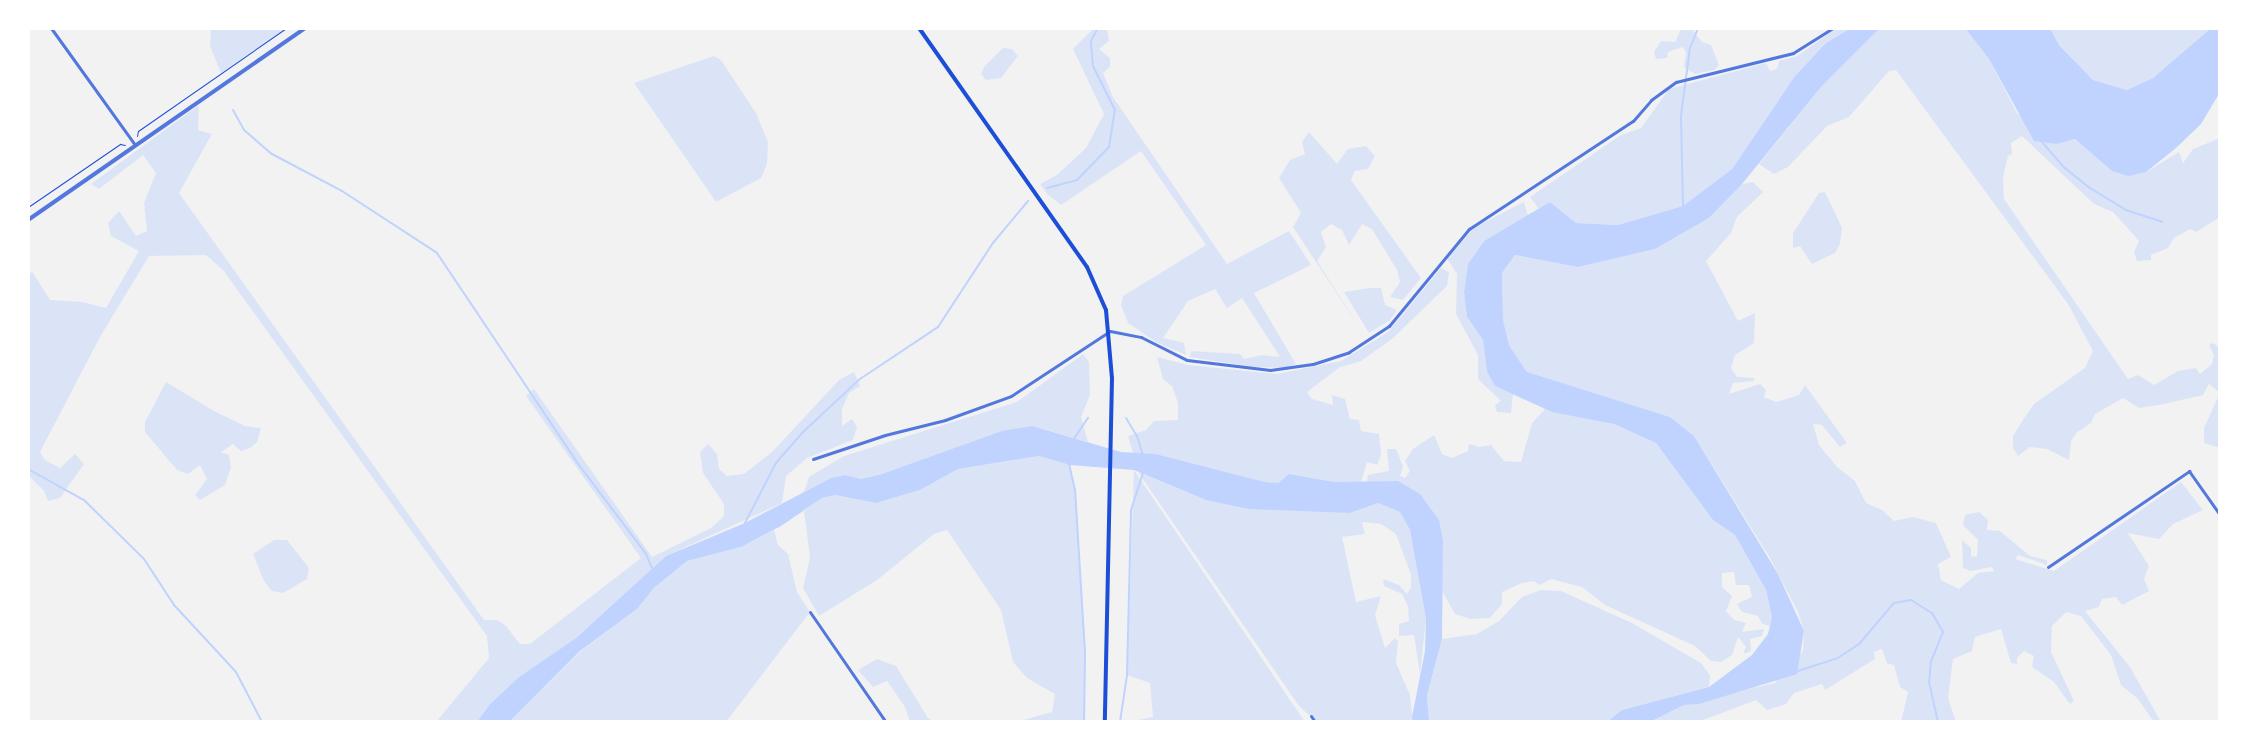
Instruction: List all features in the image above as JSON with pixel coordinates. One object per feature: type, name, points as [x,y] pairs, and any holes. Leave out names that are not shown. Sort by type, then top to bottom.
[{"type":"main road","points":[[919,28],[1087,267],[1106,310],[1110,331],[1105,722]]},
{"type":"street","points":[[51,28],[136,146]]},
{"type":"street","points":[[28,220],[305,28]]},
{"type":"street","points":[[813,459],[885,435],[945,420],[1011,396],[1110,331],[1141,337],[1187,360],[1270,370],[1313,364],[1349,352],[1389,326],[1469,229],[1633,121],[1651,100],[1676,82],[1793,53],[1833,28]]},
{"type":"street","points":[[2048,567],[2189,471],[2220,515]]},
{"type":"street","points":[[810,612],[886,722]]},
{"type":"street","points":[[1311,716],[1315,722]]},
{"type":"path","points":[[136,146],[138,131],[286,28]]},
{"type":"path","points":[[28,207],[120,144]]},
{"type":"shaded area","points":[[211,28],[286,28],[221,73],[210,46]]},
{"type":"shaded area","points":[[1094,28],[1107,28],[1109,41],[1099,49],[1110,58],[1110,67],[1103,73],[1113,97],[1227,264],[1289,231],[1311,265],[1254,293],[1296,364],[1285,368],[1252,367],[1190,357],[1191,351],[1240,354],[1244,359],[1261,355],[1280,357],[1242,298],[1227,308],[1215,289],[1188,301],[1163,338],[1184,343],[1186,355],[1156,342],[1128,323],[1121,305],[1123,296],[1206,245],[1141,151],[1061,205],[1040,184],[1057,175],[1086,148],[1104,114],[1073,49]]},
{"type":"shaded area","points":[[1691,28],[1702,42],[1711,45],[1719,65],[1714,70],[1695,74],[1684,67],[1686,53],[1683,47],[1668,52],[1667,58],[1656,59],[1654,52],[1661,41],[1675,42],[1681,29]]},
{"type":"shaded area","points":[[1837,28],[1851,28],[1826,43],[1795,76],[1732,169],[1683,206],[1618,225],[1576,223],[1550,202],[1539,209],[1530,197],[1621,135],[1641,128],[1669,89],[1766,63],[1770,71],[1777,69],[1779,61],[1797,56]]},
{"type":"shaded area","points":[[1880,28],[1965,28],[1989,59],[2017,113],[2057,144],[2075,139],[2112,171],[2146,172],[2179,152],[2183,163],[2193,149],[2220,138],[2220,217],[2196,232],[2190,229],[2174,238],[2168,248],[2151,255],[2151,260],[2137,261],[2134,252],[2139,241],[2113,212],[2094,204],[2022,136],[2011,143],[2012,154],[2008,156],[2003,178],[2004,199],[2128,379],[2138,375],[2154,385],[2178,371],[2196,368],[2200,374],[2212,364],[2214,355],[2209,345],[2213,343],[2220,348],[2220,393],[2209,384],[2203,395],[2139,408],[2123,398],[2095,414],[2091,423],[2076,433],[2071,441],[2069,460],[2047,449],[2030,447],[2018,456],[2013,448],[2013,436],[2034,404],[2085,368],[2093,351],[2068,304],[1896,70],[1889,71],[1849,117],[1827,126],[1788,167],[1774,174],[1759,164],[1821,87]]},
{"type":"shaded area","points":[[2050,28],[2211,28],[2153,78],[2127,90],[2093,80],[2059,45]]},
{"type":"shaded area","points":[[1003,48],[1012,49],[1018,56],[1001,78],[986,80],[981,74],[984,67]]},
{"type":"shaded area","points":[[714,56],[721,60],[756,113],[768,142],[767,164],[761,178],[716,202],[634,83]]},
{"type":"shaded area","points":[[199,105],[198,130],[212,134],[179,193],[484,620],[497,620],[505,625],[520,644],[530,644],[641,558],[526,396],[534,389],[652,557],[711,528],[724,516],[724,504],[703,473],[700,452],[708,444],[717,454],[719,469],[727,476],[744,474],[772,452],[839,380],[854,372],[860,386],[849,393],[842,409],[842,426],[852,419],[857,427],[853,440],[807,458],[786,476],[782,503],[666,556],[576,638],[519,677],[490,704],[477,722],[436,722],[489,658],[487,636],[223,270],[206,255],[149,256],[100,337],[40,452],[45,460],[60,468],[75,454],[84,464],[60,498],[48,501],[44,491],[28,475],[28,272],[33,273],[50,300],[83,302],[106,308],[139,251],[111,236],[108,223],[119,211],[136,236],[147,231],[144,203],[156,173],[143,155],[99,189],[91,184]]},
{"type":"shaded area","points":[[1309,132],[1337,164],[1348,149],[1366,146],[1375,156],[1368,169],[1355,171],[1351,180],[1421,278],[1403,300],[1390,297],[1400,282],[1397,270],[1372,229],[1362,224],[1349,245],[1342,230],[1331,224],[1321,232],[1326,247],[1317,261],[1365,336],[1293,227],[1301,213],[1279,178],[1290,160],[1305,154],[1302,142]]},
{"type":"shaded area","points":[[1753,182],[1763,192],[1737,217],[1731,233],[1706,261],[1738,321],[1755,313],[1754,343],[1735,355],[1731,368],[1737,377],[1754,378],[1754,381],[1733,383],[1729,394],[1760,384],[1766,390],[1764,397],[1776,402],[1799,395],[1805,385],[1847,443],[1840,447],[1822,425],[1813,424],[1819,445],[1837,467],[1855,481],[1866,503],[1882,510],[1894,521],[1913,517],[1936,523],[1951,557],[1938,564],[1941,580],[1959,589],[1978,573],[1994,571],[1992,567],[1971,571],[1963,568],[1962,540],[1971,548],[1971,556],[1977,557],[1978,540],[1963,525],[1965,515],[1979,512],[1988,520],[1987,530],[2000,531],[2030,556],[2047,560],[2047,565],[2018,555],[2015,559],[2054,571],[2181,482],[2203,510],[2173,524],[2159,539],[2128,533],[2149,566],[2144,579],[2149,591],[2122,605],[2116,597],[2102,599],[2099,607],[2085,611],[2130,667],[2161,722],[2154,722],[2138,699],[2121,685],[2111,655],[2081,616],[2066,612],[2052,626],[2051,652],[2074,701],[2070,704],[2054,682],[2032,667],[2034,656],[2024,651],[2017,658],[2017,664],[2011,663],[2001,629],[1975,637],[1972,651],[1953,659],[1948,698],[1956,722],[1901,722],[1908,692],[1900,687],[1894,665],[1887,663],[1882,649],[1874,652],[1875,659],[1825,690],[1822,684],[1794,693],[1786,704],[1767,710],[1756,700],[1698,722],[1650,722],[1684,705],[1699,704],[1714,697],[1775,683],[1803,651],[1804,631],[1798,612],[1770,558],[1694,436],[1670,417],[1528,373],[1509,345],[1503,320],[1502,273],[1515,255],[1578,267],[1655,249],[1709,218],[1742,184]]},
{"type":"shaded area","points":[[1825,192],[1842,228],[1840,244],[1835,253],[1812,264],[1800,246],[1793,248],[1793,233],[1819,193]]},
{"type":"shaded area","points":[[1524,202],[1528,216],[1484,241],[1468,264],[1464,292],[1467,317],[1483,340],[1487,372],[1495,386],[1513,394],[1511,413],[1497,412],[1495,405],[1501,401],[1478,379],[1478,355],[1456,314],[1457,274],[1447,258],[1475,227]]},
{"type":"shaded area","points":[[1441,268],[1449,272],[1447,286],[1392,339],[1361,361],[1340,367],[1307,392],[1312,399],[1333,405],[1332,395],[1345,399],[1350,419],[1359,420],[1361,431],[1379,434],[1381,455],[1377,465],[1367,462],[1361,482],[1335,482],[1289,474],[1278,483],[1265,482],[1156,454],[1133,453],[1128,436],[1146,430],[1154,421],[1178,420],[1178,403],[1172,386],[1163,379],[1157,357],[1188,365],[1277,374],[1341,361],[1388,332]]},
{"type":"shaded area","points":[[1381,288],[1385,305],[1397,310],[1390,320],[1369,333],[1344,292]]},
{"type":"shaded area","points":[[1083,354],[1089,362],[1090,395],[1081,417],[1088,442],[1032,426],[882,474],[861,479],[845,475],[831,478],[804,492],[809,477],[844,456],[1017,402]]},
{"type":"shaded area","points":[[166,382],[214,411],[245,426],[261,428],[257,442],[250,448],[241,451],[233,444],[221,452],[229,455],[231,467],[225,485],[200,500],[195,495],[207,479],[200,465],[188,474],[177,470],[145,432],[145,422]]},
{"type":"shaded area","points":[[2220,393],[2220,448],[2204,443],[2204,428]]},
{"type":"shaded area","points":[[1545,409],[1614,424],[1656,443],[1713,520],[1735,535],[1766,590],[1772,617],[1770,626],[1762,624],[1758,616],[1742,612],[1737,604],[1752,597],[1749,585],[1736,585],[1734,572],[1722,573],[1722,587],[1732,596],[1726,611],[1734,620],[1746,623],[1742,632],[1764,629],[1762,636],[1750,639],[1751,651],[1743,654],[1746,647],[1738,637],[1732,655],[1721,662],[1711,661],[1695,646],[1605,605],[1582,587],[1551,579],[1540,585],[1534,581],[1522,583],[1502,592],[1502,604],[1490,618],[1470,619],[1455,614],[1442,591],[1443,541],[1398,481],[1367,482],[1368,475],[1389,471],[1387,449],[1396,449],[1403,466],[1400,476],[1405,478],[1410,471],[1405,461],[1413,449],[1434,435],[1442,454],[1452,458],[1468,451],[1469,444],[1479,447],[1491,445],[1504,461],[1521,462],[1532,423]]},
{"type":"shaded area","points":[[1039,456],[1070,465],[1075,489],[1085,654],[1084,722],[1016,722],[1052,712],[1055,694],[1027,678],[1013,662],[1001,610],[947,530],[934,534],[877,580],[819,616],[803,588],[810,558],[804,511],[822,498],[835,495],[876,503],[920,490],[958,469]]},
{"type":"shaded area","points":[[1134,470],[1305,722],[1132,721],[1153,717],[1150,683],[1127,675]]},
{"type":"shaded area","points":[[1138,472],[1206,500],[1350,513],[1378,503],[1400,512],[1410,530],[1426,619],[1420,674],[1414,635],[1399,636],[1399,624],[1409,621],[1408,606],[1402,594],[1384,586],[1383,579],[1399,585],[1407,594],[1411,587],[1411,575],[1396,534],[1381,524],[1362,522],[1365,534],[1342,537],[1356,602],[1381,596],[1375,615],[1385,648],[1395,638],[1398,641],[1396,663],[1410,695],[1413,722],[1317,722],[1299,706]]},
{"type":"shaded area","points":[[774,530],[778,545],[788,554],[797,592],[810,612],[726,722],[509,722],[581,651],[637,609],[654,588],[687,561],[741,547]]},
{"type":"shaded area","points":[[274,540],[287,540],[309,568],[307,579],[283,593],[272,591],[264,581],[253,554]]},
{"type":"shaded area","points":[[1541,590],[1561,591],[1632,623],[1701,663],[1710,675],[1709,687],[1622,710],[1607,722],[1429,722],[1427,695],[1442,639],[1477,634],[1499,621],[1522,597]]},
{"type":"shaded area","points":[[877,659],[896,666],[928,718],[934,722],[910,722],[905,707],[887,681],[873,687],[858,670]]},
{"type":"water","points":[[1851,28],[1880,28],[1821,87],[1742,184],[1709,218],[1655,249],[1578,267],[1515,255],[1502,273],[1503,320],[1509,345],[1527,372],[1670,417],[1694,436],[1778,574],[1804,631],[1797,674],[1699,704],[1684,705],[1650,722],[1607,722],[1622,710],[1709,687],[1752,655],[1768,634],[1772,617],[1766,590],[1735,535],[1713,520],[1656,443],[1614,424],[1552,412],[1495,386],[1487,372],[1483,340],[1467,317],[1464,292],[1468,264],[1484,241],[1550,202],[1576,223],[1618,225],[1683,206],[1732,169],[1795,76],[1826,43]]},
{"type":"water","points":[[1965,28],[2050,28],[2059,45],[2093,80],[2127,90],[2153,78],[2211,28],[2220,28],[2220,92],[2201,124],[2176,148],[2146,172],[2128,176],[2112,171],[2075,139],[2057,144],[2034,141],[1989,59]]},
{"type":"water","points":[[1032,426],[1121,452],[1156,454],[1265,482],[1278,483],[1289,474],[1335,482],[1398,481],[1420,494],[1439,520],[1443,541],[1442,639],[1427,695],[1429,722],[1413,722],[1412,717],[1425,651],[1426,619],[1410,530],[1400,512],[1378,503],[1350,513],[1249,509],[1206,500],[1134,470],[1070,465],[1039,456],[958,469],[920,490],[876,503],[835,495],[822,498],[781,526],[741,547],[687,561],[654,588],[637,609],[580,651],[509,722],[477,722],[490,704],[519,677],[576,638],[666,556],[745,523],[831,478],[845,475],[861,479],[882,474],[1002,431]]},
{"type":"waterway","points":[[1047,188],[1077,180],[1109,147],[1115,110],[1093,66],[1091,41],[1098,28]]},
{"type":"waterway","points":[[1683,206],[1681,116],[1690,48],[1698,28]]},
{"type":"waterway","points":[[233,110],[244,130],[272,154],[342,191],[437,253],[579,465],[646,554],[652,568]]},
{"type":"waterway","points":[[2042,142],[2065,168],[2090,188],[2126,210],[2162,222]]},
{"type":"waterway","points":[[745,523],[776,463],[802,433],[860,379],[938,327],[993,243],[1028,201]]},
{"type":"waterway","points":[[1073,440],[1088,418]]},
{"type":"waterway","points":[[1126,418],[1137,436],[1143,456]]},
{"type":"waterway","points":[[1069,464],[1075,489],[1085,654],[1084,722]]},
{"type":"waterway","points":[[28,469],[84,500],[144,559],[174,605],[236,672],[262,722]]},
{"type":"waterway","points":[[1120,722],[1127,675],[1131,510],[1143,474]]},
{"type":"waterway","points":[[1798,671],[1836,659],[1859,644],[1894,603],[1911,600],[1932,613],[1943,632],[1931,661],[1929,682],[1938,722]]}]
